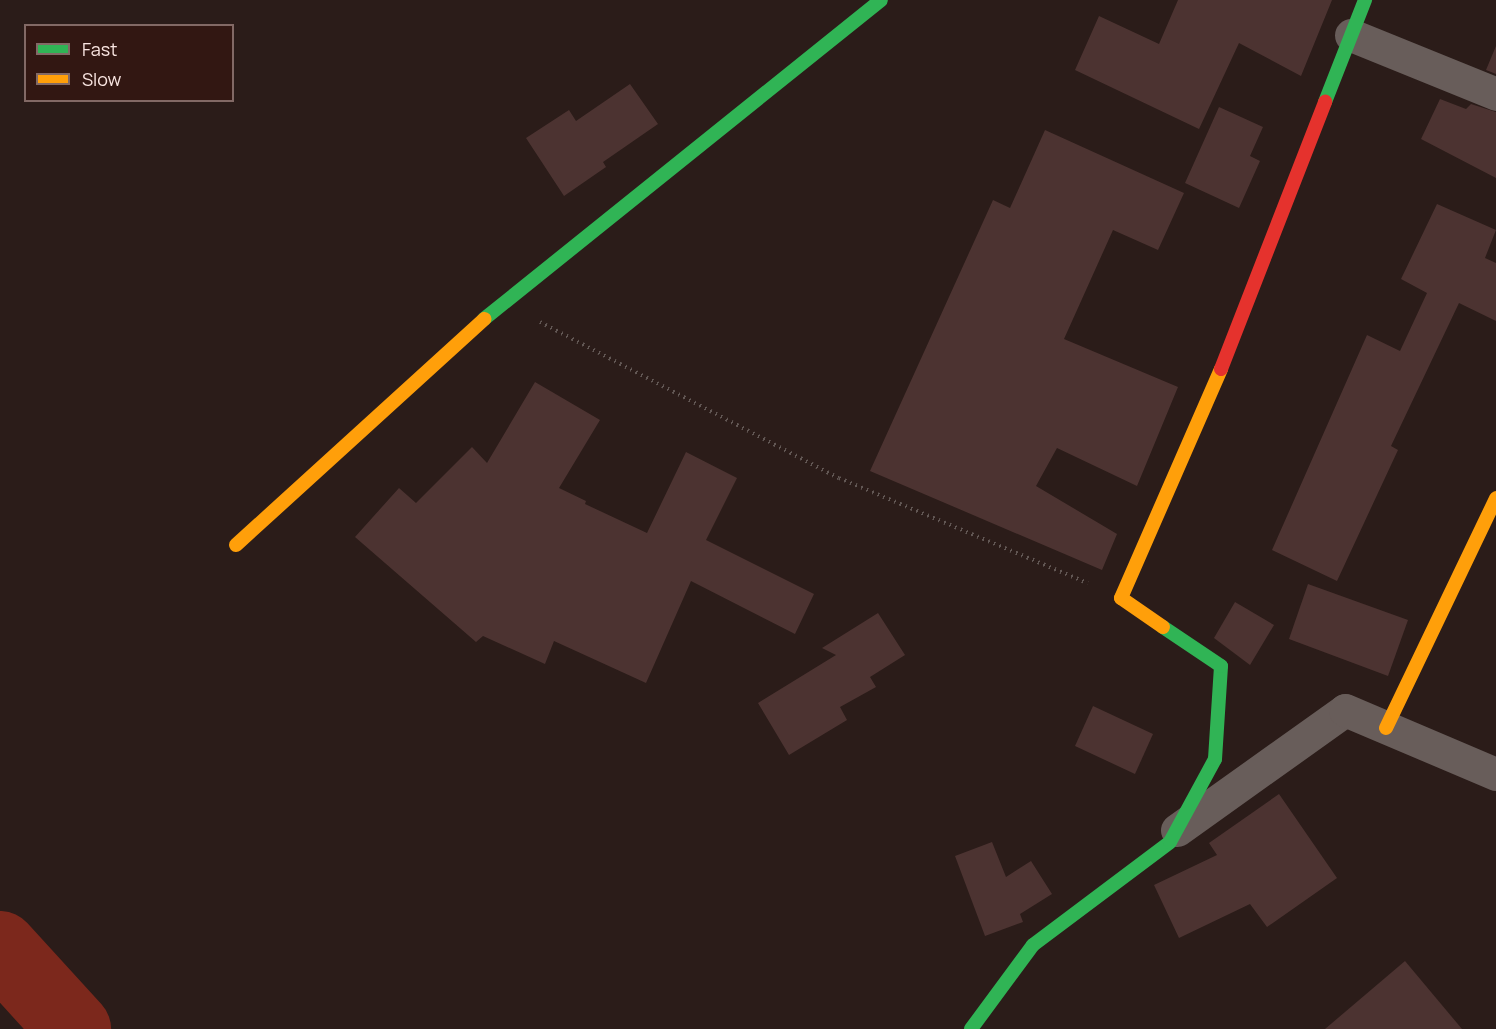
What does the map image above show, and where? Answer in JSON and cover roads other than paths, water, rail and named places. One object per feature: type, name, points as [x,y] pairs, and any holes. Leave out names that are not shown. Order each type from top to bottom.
[{"type":"street","points":[[236,545],[502,302],[881,0]]},
{"type":"street","points":[[971,1029],[1033,945],[1170,842],[1215,759],[1221,666],[1121,598],[1194,438],[1365,0]]},
{"type":"street","points":[[1351,35],[1496,94]]},
{"type":"street","points":[[1386,728],[1496,498]]},
{"type":"street","points":[[1177,830],[1345,710],[1496,774]]},
{"type":"waterway","points":[[0,948],[74,1029]]}]
